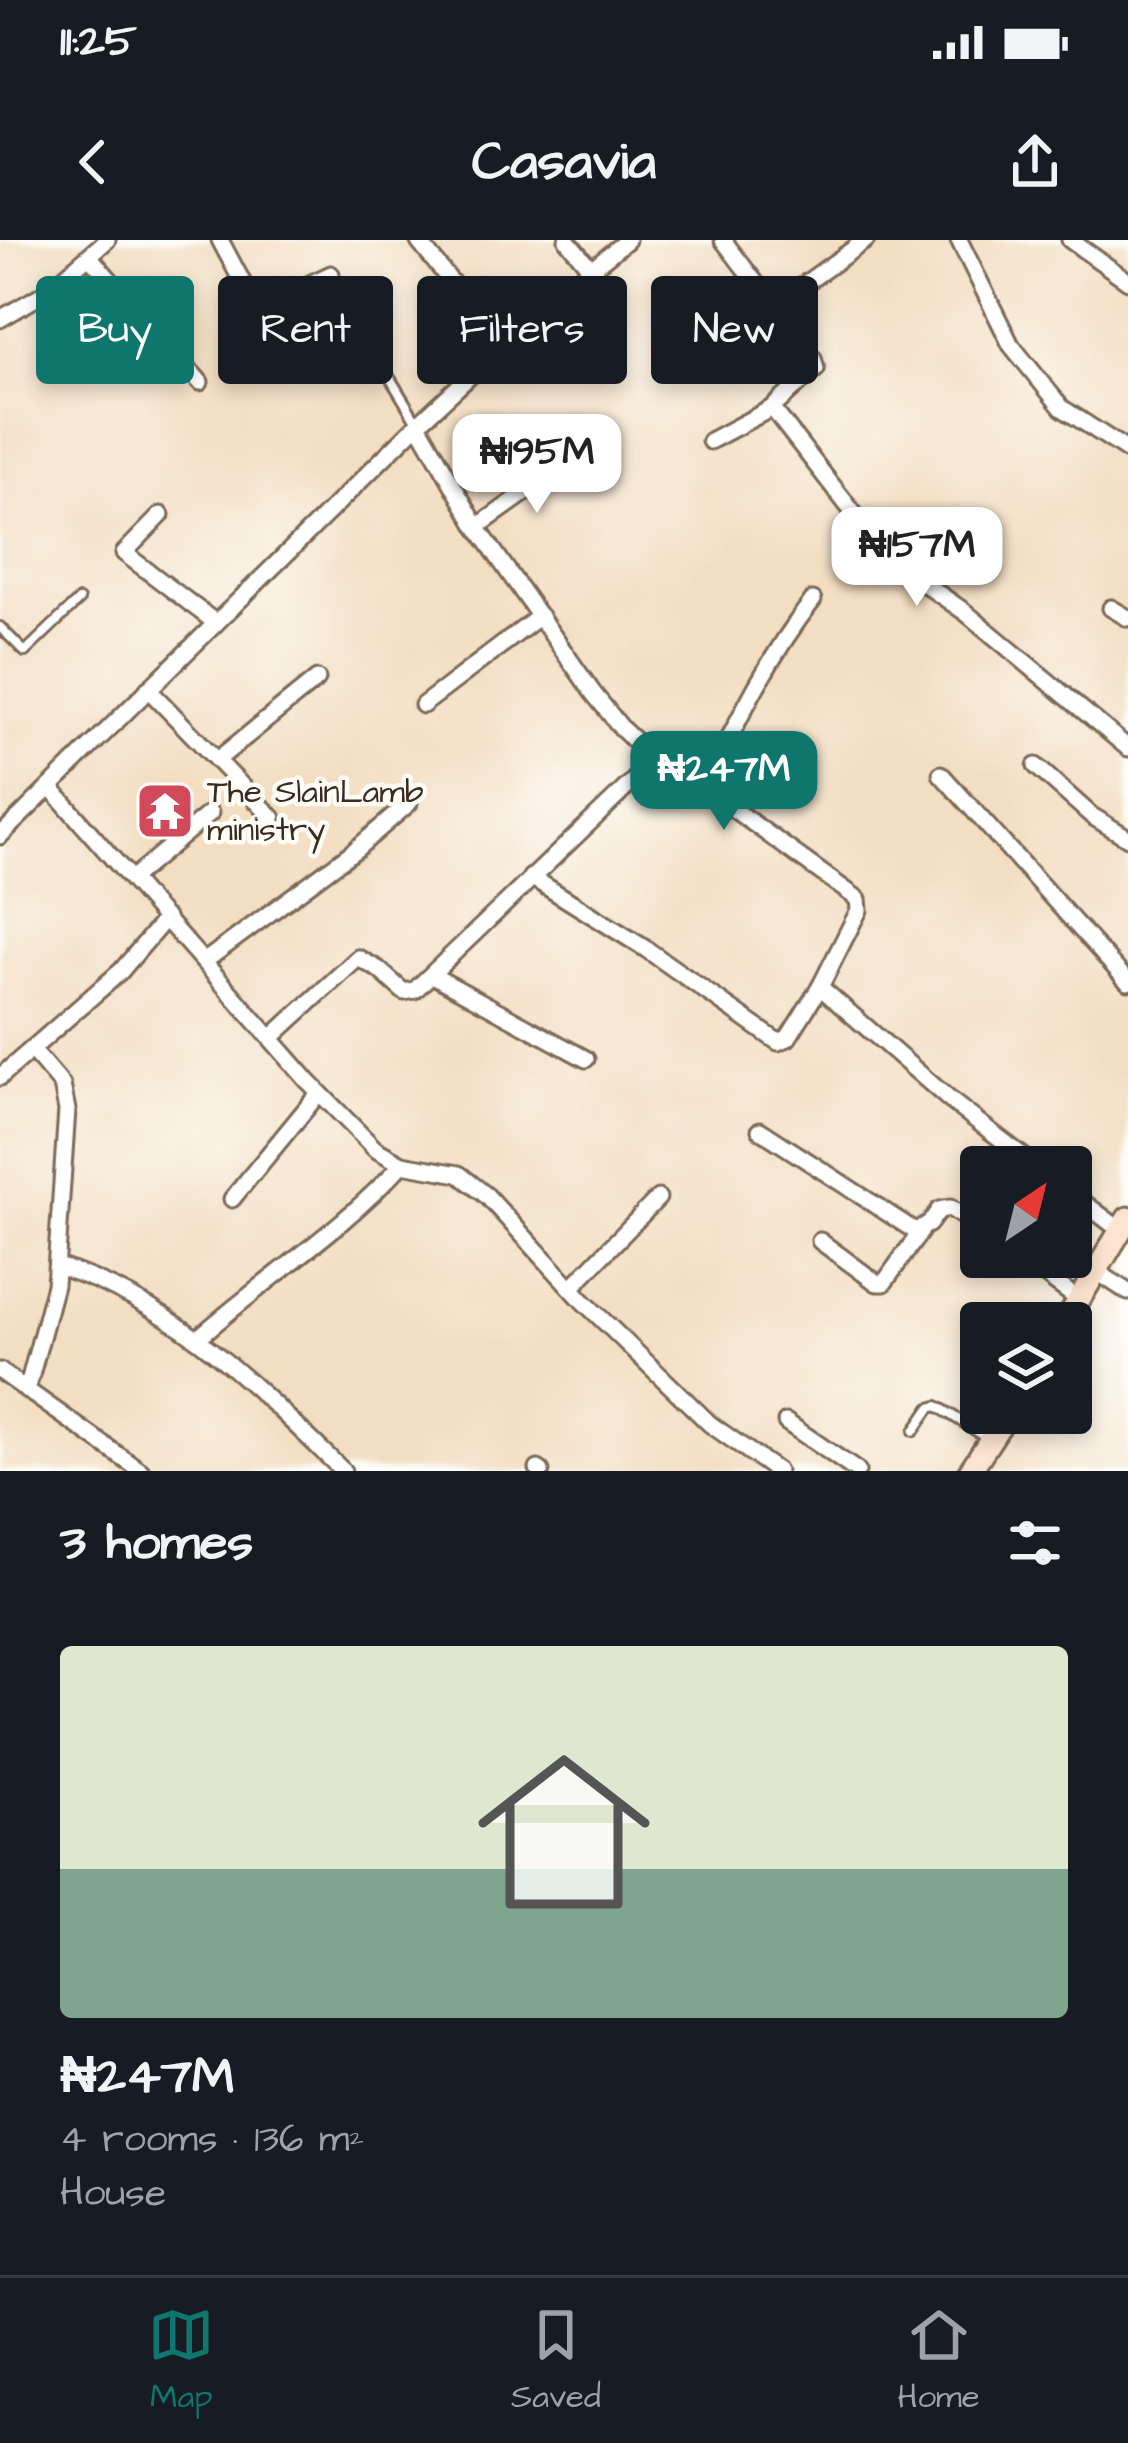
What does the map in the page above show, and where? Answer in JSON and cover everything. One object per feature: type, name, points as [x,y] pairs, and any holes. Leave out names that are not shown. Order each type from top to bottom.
[{"type":"street","points":[[0,319],[48,291],[107,240]]},
{"type":"street","points":[[220,240],[255,306],[331,274]]},
{"type":"street","points":[[568,240],[591,269]]},
{"type":"street","points":[[583,276],[627,240]]},
{"type":"street","points":[[723,240],[751,276]]},
{"type":"street","points":[[816,276],[866,240]]},
{"type":"street","points":[[959,240],[1011,345],[1062,408],[1128,451]]},
{"type":"street","points":[[1070,240],[1128,281]]},
{"type":"street","points":[[419,242],[446,276]]},
{"type":"street","points":[[89,256],[200,382]]},
{"type":"street","points":[[0,836],[461,384]]},
{"type":"street","points":[[710,441],[772,408],[799,384]]},
{"type":"street","points":[[772,408],[890,560],[965,612],[1128,748]]},
{"type":"street","points":[[418,424],[477,527],[592,693],[655,760],[704,788],[858,899],[859,910],[820,987],[788,1038],[778,1042],[618,931],[531,878]]},
{"type":"street","points":[[477,527],[567,463]]},
{"type":"street","points":[[161,515],[124,553],[216,623]]},
{"type":"street","points":[[704,788],[753,688],[813,600]]},
{"type":"street","points":[[1111,608],[1128,618]]},
{"type":"street","points":[[423,705],[540,616]]},
{"type":"street","points":[[217,760],[317,679]]},
{"type":"street","points":[[148,689],[273,818]]},
{"type":"street","points":[[272,1037],[358,958],[404,992],[415,991],[655,760]]},
{"type":"street","points":[[1036,766],[1092,816],[1128,838]]},
{"type":"street","points":[[941,774],[1128,982]]},
{"type":"street","points":[[50,787],[319,1093],[375,1149],[402,1164],[459,1174],[488,1196],[571,1288],[710,1424],[777,1471]]},
{"type":"street","points":[[205,961],[355,850],[409,803]]},
{"type":"street","points":[[131,879],[210,813]]},
{"type":"street","points":[[0,1077],[121,970],[166,918]]},
{"type":"street","points":[[432,975],[586,1059]]},
{"type":"street","points":[[820,987],[1010,1146]]},
{"type":"street","points":[[27,1390],[44,1338],[57,1266],[67,1109],[62,1085],[32,1050]]},
{"type":"street","points":[[232,1199],[319,1093]]},
{"type":"street","points":[[760,1130],[921,1231]]},
{"type":"street","points":[[197,1340],[242,1299],[341,1224],[402,1164]]},
{"type":"street","points":[[571,1288],[658,1198]]},
{"type":"street","points":[[1049,1278],[1079,1300],[1124,1224],[1092,1205]]},
{"type":"street","points":[[820,1241],[877,1283],[884,1283],[939,1210],[950,1208],[960,1215]]},
{"type":"street","points":[[57,1266],[106,1281],[165,1315],[344,1471]]},
{"type":"street","points":[[1096,1271],[1128,1292]]},
{"type":"street","points":[[0,1372],[141,1471]]},
{"type":"street","points":[[786,1422],[857,1471]]},
{"type":"street","points":[[971,1470],[994,1434]]},
{"type":"lane","points":[[393,383],[418,424]]},
{"type":"lane","points":[[0,627],[25,652],[79,600]]},
{"type":"lane","points":[[914,1431],[930,1408],[937,1406],[990,1440]]},
{"type":"place","name":"The SlainLamb ministry","points":[[165,811]]}]
